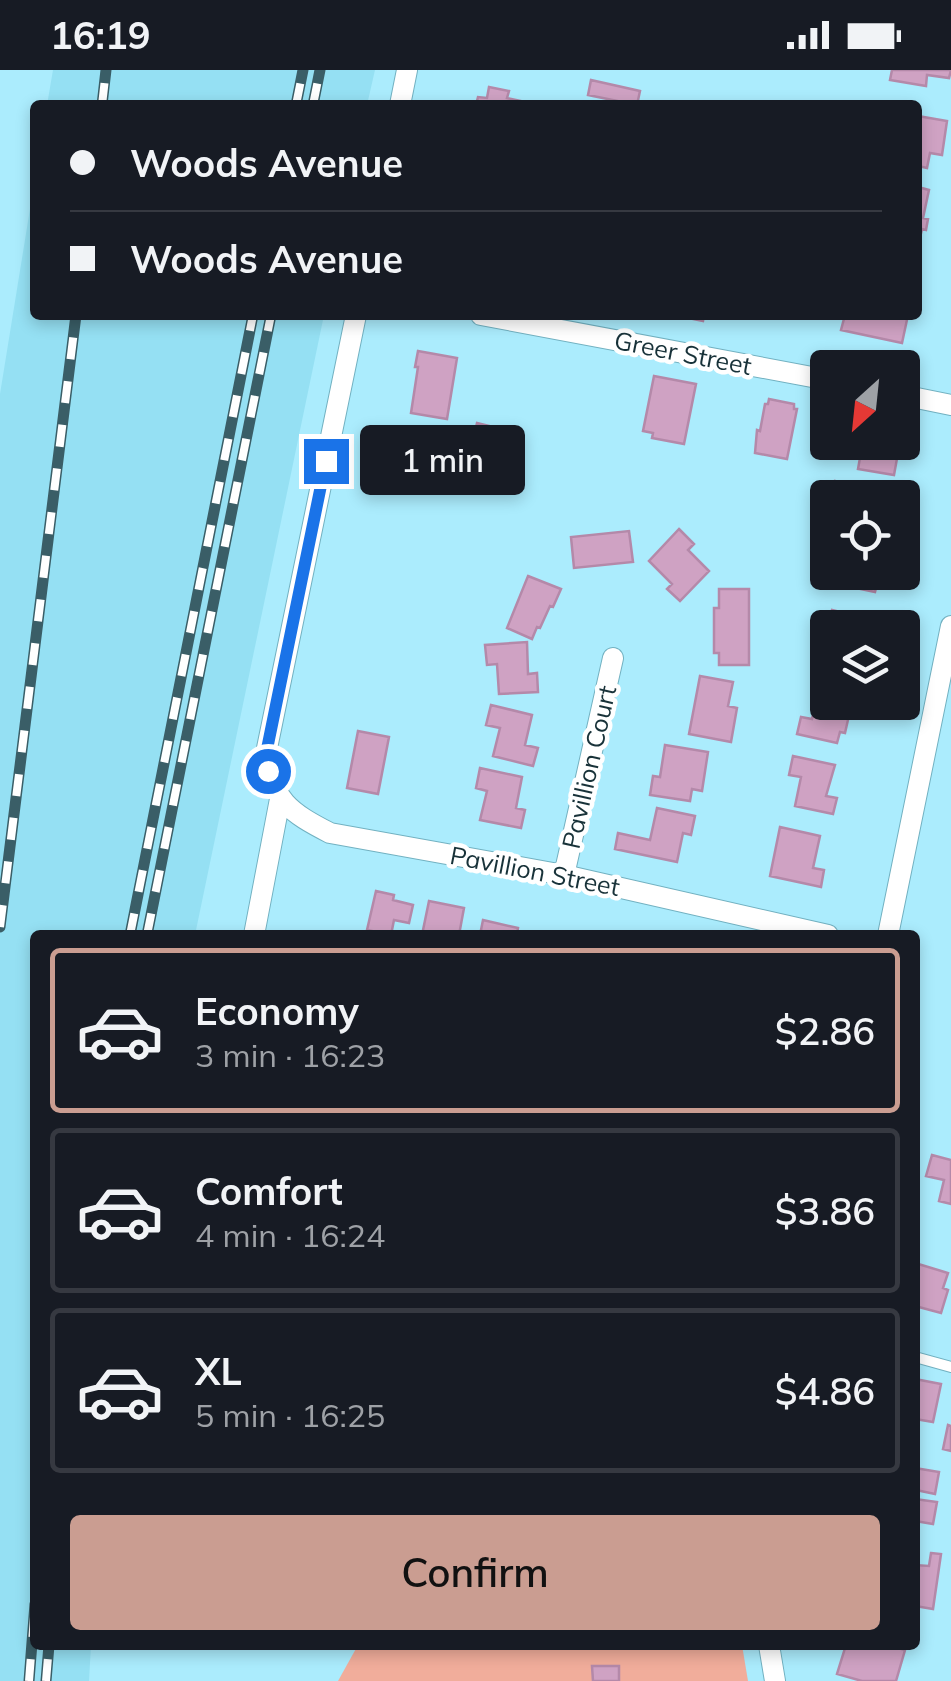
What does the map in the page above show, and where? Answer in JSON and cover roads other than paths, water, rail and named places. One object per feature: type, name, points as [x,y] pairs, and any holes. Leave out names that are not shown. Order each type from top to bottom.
[{"type":"street","points":[[401,100],[407,70]]},
{"type":"street","points":[[255,930],[280,799],[268,771],[266,754],[355,320]]},
{"type":"street","name":"Greer Street","points":[[507,320],[810,377]]},
{"type":"street","points":[[920,399],[951,405]]},
{"type":"street","points":[[889,930],[951,626]]},
{"type":"street","name":"Pavillion Court","points":[[564,875],[613,658]]},
{"type":"street","name":"Pavillion Street","points":[[280,799],[306,821],[330,833],[564,875],[806,930]]},
{"type":"street","points":[[770,1650],[775,1681]]},
{"type":"lane","points":[[920,1358],[951,1367]]},
{"type":"railway","points":[[103,100],[106,70]]},
{"type":"railway","points":[[297,100],[303,70]]},
{"type":"railway","points":[[314,100],[320,70]]},
{"type":"railway","points":[[0,927],[75,320]]},
{"type":"railway","points":[[131,930],[252,320]]},
{"type":"railway","points":[[148,930],[270,320]]},
{"type":"railway","points":[[29,1681],[31,1650]]},
{"type":"railway","points":[[46,1681],[49,1650]]}]
